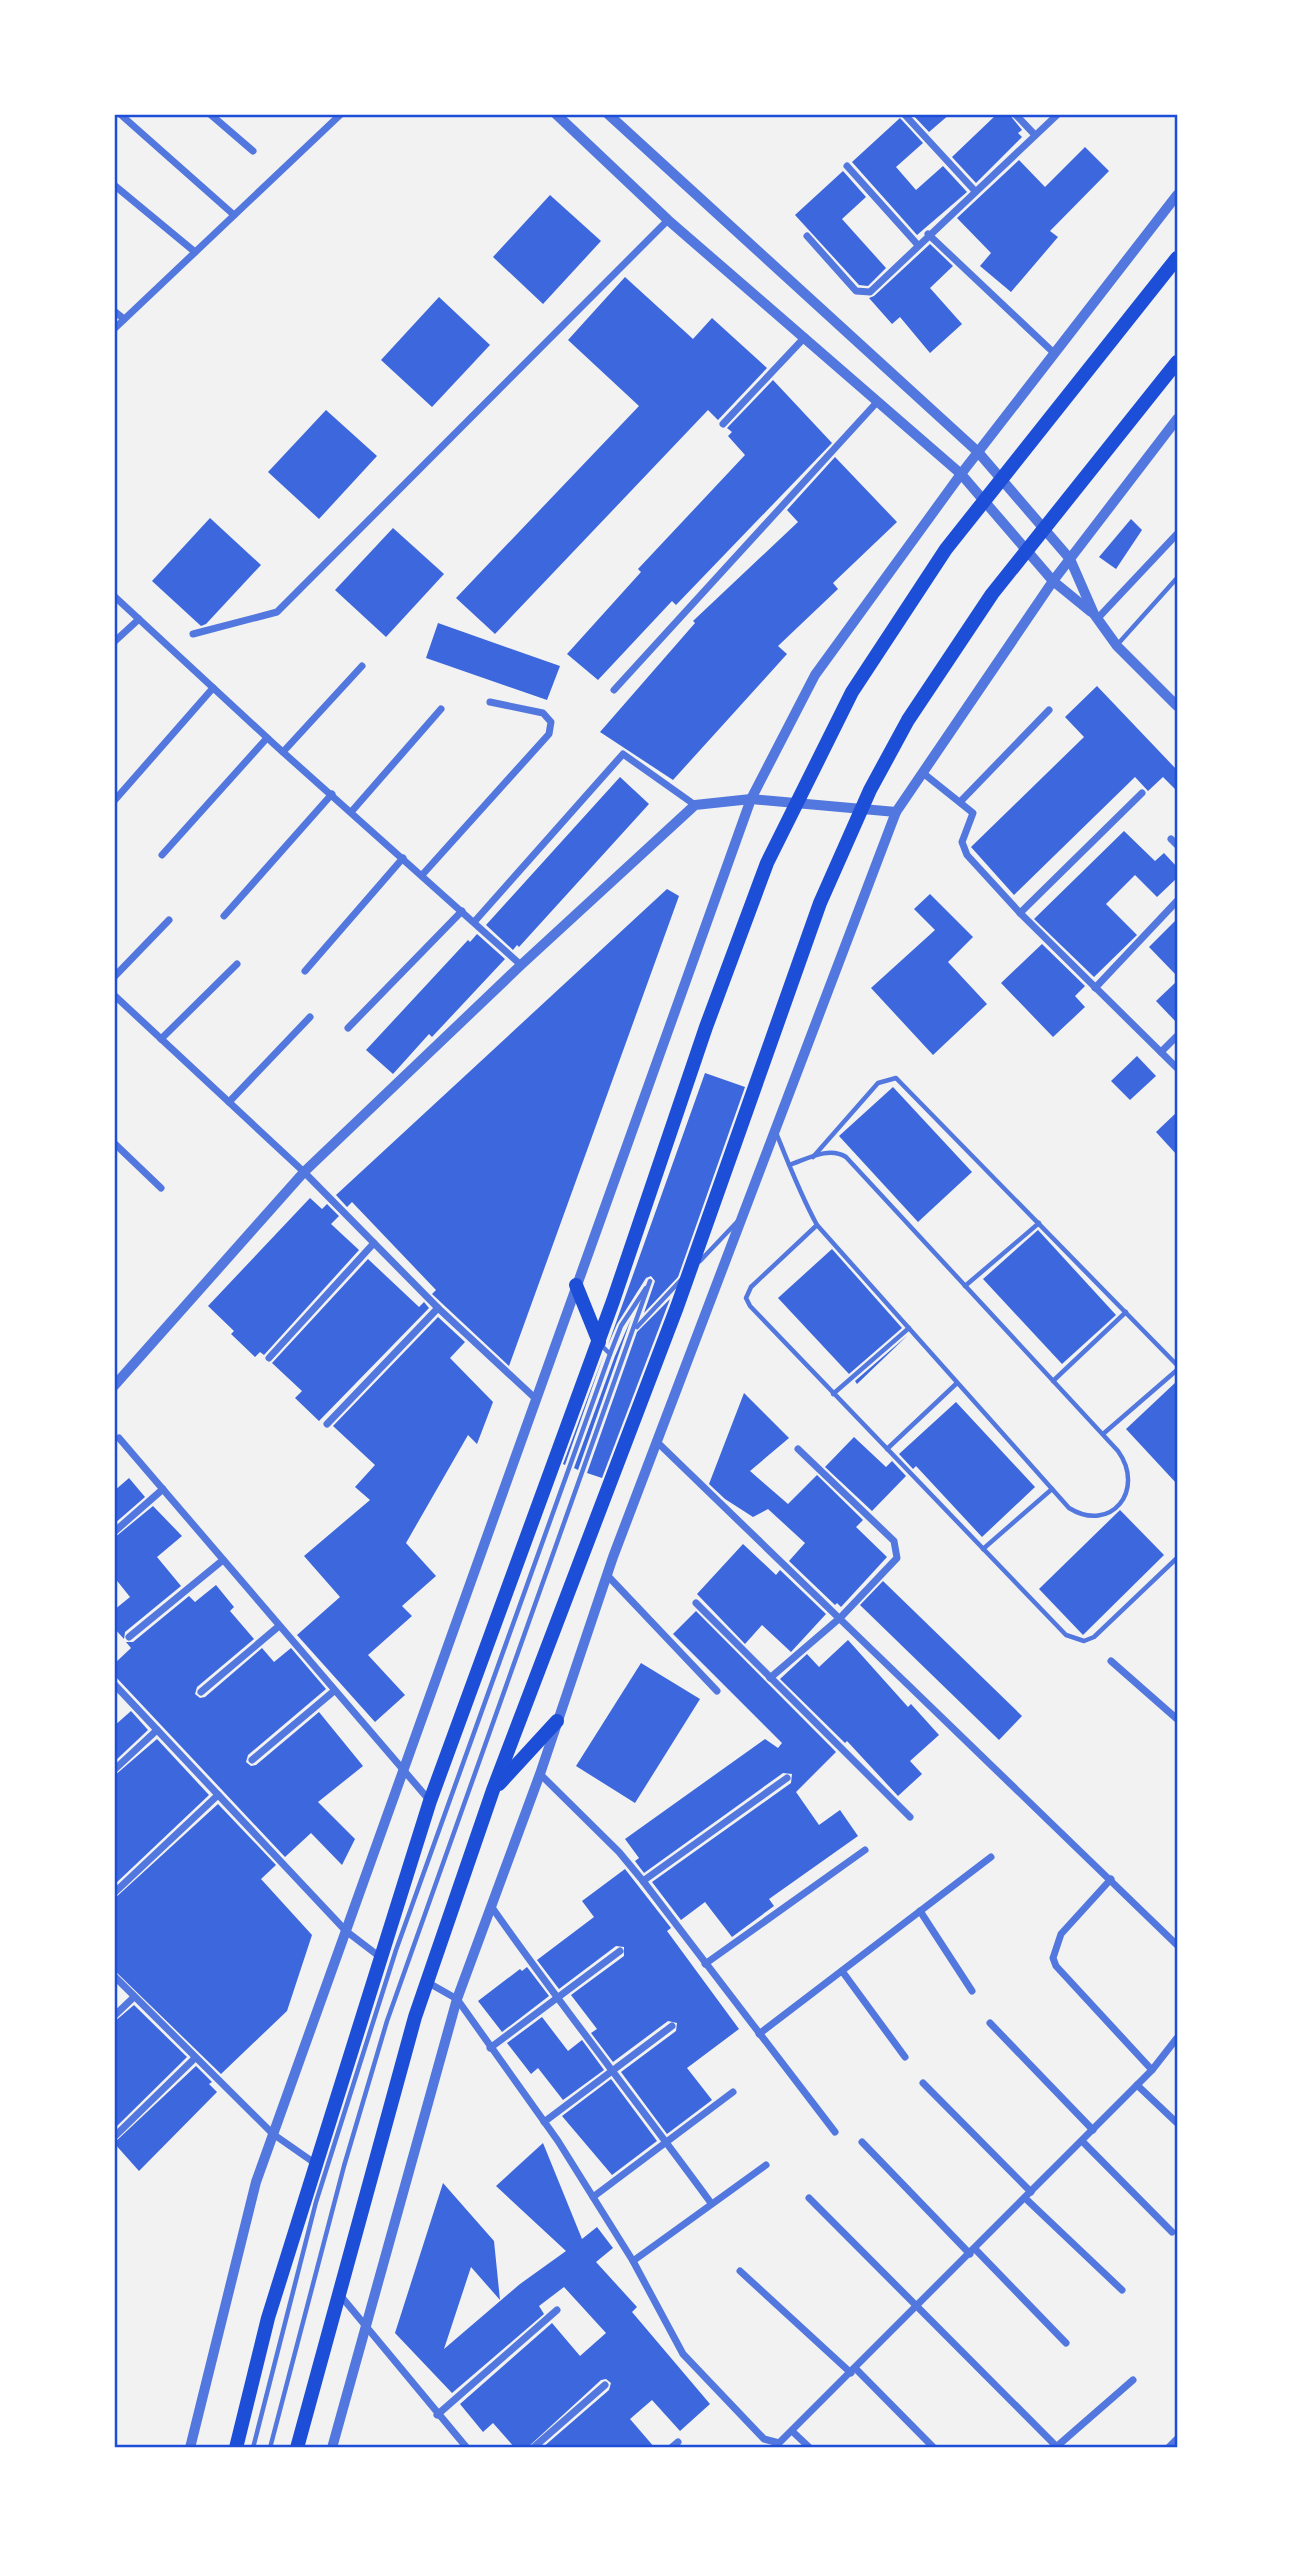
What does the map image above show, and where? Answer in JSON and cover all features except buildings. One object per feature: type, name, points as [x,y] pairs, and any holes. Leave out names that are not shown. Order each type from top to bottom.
[{"type":"main road","points":[[236,2448],[268,2318],[430,1801],[599,1342],[706,1027],[767,863],[852,692],[946,549],[1177,258]]},
{"type":"main road","points":[[297,2448],[427,1982],[493,1790],[677,1307],[820,902],[870,790],[908,720],[992,594],[1177,362]]},
{"type":"main road","points":[[576,1285],[599,1342]]},
{"type":"main road","points":[[493,1790],[557,1721]]},
{"type":"street","points":[[120,114],[234,215]]},
{"type":"street","points":[[210,114],[253,151]]},
{"type":"street","points":[[114,329],[341,114]]},
{"type":"street","points":[[556,114],[668,220],[961,474],[1053,581],[1095,617],[1117,646],[1177,706]]},
{"type":"street","points":[[608,114],[978,452],[1070,559],[1095,617]]},
{"type":"street","points":[[1015,114],[1035,135]]},
{"type":"street","points":[[807,236],[856,291],[864,293],[1058,114]]},
{"type":"street","points":[[905,115],[975,191]]},
{"type":"street","points":[[847,166],[918,244]]},
{"type":"street","points":[[114,185],[195,252]]},
{"type":"street","points":[[190,2448],[256,2182],[751,799],[815,676],[961,474],[1177,195]]},
{"type":"street","points":[[193,634],[277,612],[668,220]]},
{"type":"street","points":[[928,234],[1055,354]]},
{"type":"street","points":[[114,311],[124,319]]},
{"type":"street","points":[[723,425],[805,336]]},
{"type":"street","points":[[614,690],[878,401]]},
{"type":"street","points":[[332,2448],[457,1999],[540,1774],[607,1575],[656,1441],[897,812],[1053,581],[1177,419]]},
{"type":"street","points":[[1095,617],[1177,534]]},
{"type":"street","points":[[114,596],[267,738],[352,811],[521,965]]},
{"type":"street","points":[[114,642],[139,619]]},
{"type":"street","points":[[283,752],[362,666]]},
{"type":"street","points":[[114,801],[213,688]]},
{"type":"street","points":[[422,874],[549,734],[551,722],[544,713],[490,702]]},
{"type":"street","points":[[352,811],[441,709]]},
{"type":"street","points":[[960,802],[1049,710]]},
{"type":"street","points":[[162,855],[267,738]]},
{"type":"street","points":[[475,921],[623,754],[695,805]]},
{"type":"street","points":[[923,773],[960,802],[973,817],[962,849],[1020,914],[1177,1068]]},
{"type":"street","points":[[1020,914],[1142,793]]},
{"type":"street","points":[[224,916],[332,794]]},
{"type":"street","points":[[114,1386],[304,1172],[521,965],[695,805],[751,799],[897,812]]},
{"type":"street","points":[[305,971],[403,858]]},
{"type":"street","points":[[1095,989],[1177,901]]},
{"type":"street","points":[[348,1028],[461,911]]},
{"type":"street","points":[[114,977],[169,920]]},
{"type":"street","points":[[161,1039],[237,964]]},
{"type":"street","points":[[114,995],[304,1172],[439,1308],[536,1399]]},
{"type":"street","points":[[229,1102],[310,1017]]},
{"type":"street","points":[[1161,1052],[1177,1036]]},
{"type":"street","points":[[114,1143],[161,1188]]},
{"type":"street","points":[[269,1358],[374,1243]]},
{"type":"street","points":[[327,1424],[439,1308]]},
{"type":"street","points":[[119,1438],[402,1772],[430,1801]]},
{"type":"street","points":[[656,1441],[841,1617],[1177,1945]]},
{"type":"street","points":[[771,1678],[841,1617],[897,1558],[898,1548],[798,1449]]},
{"type":"street","points":[[114,1532],[163,1489]]},
{"type":"street","points":[[129,1637],[222,1560]]},
{"type":"street","points":[[607,1575],[717,1691]]},
{"type":"street","points":[[696,1603],[910,1817]]},
{"type":"street","points":[[201,1692],[279,1626]]},
{"type":"street","points":[[1111,1661],[1177,1719]]},
{"type":"street","points":[[114,1684],[346,1931],[381,1958]]},
{"type":"street","points":[[252,1760],[334,1691]]},
{"type":"street","points":[[114,1770],[157,1730]]},
{"type":"street","points":[[540,1774],[602,1835],[643,1881],[835,2132]]},
{"type":"street","points":[[643,1881],[787,1778]]},
{"type":"street","points":[[114,1893],[218,1795]]},
{"type":"street","points":[[705,1964],[865,1850]]},
{"type":"street","points":[[759,2034],[991,1857]]},
{"type":"street","points":[[1111,1879],[1061,1934],[1054,1946],[1053,1958],[1056,1966],[1152,2070]]},
{"type":"street","points":[[491,1906],[556,1999],[613,2069],[710,2203]]},
{"type":"street","points":[[920,1912],[972,1991]]},
{"type":"street","points":[[490,2048],[620,1951]]},
{"type":"street","points":[[842,1970],[905,2057]]},
{"type":"street","points":[[114,1976],[273,2134],[316,2164]]},
{"type":"street","points":[[427,1982],[457,1999],[544,2122],[633,2261],[683,2354],[764,2439],[779,2443],[793,2432],[1152,2070],[1177,2038]]},
{"type":"street","points":[[114,2016],[134,1997]]},
{"type":"street","points":[[990,2023],[1093,2130]]},
{"type":"street","points":[[544,2122],[671,2025]]},
{"type":"street","points":[[114,2137],[195,2058]]},
{"type":"street","points":[[923,2083],[1122,2290]]},
{"type":"street","points":[[1137,2085],[1177,2123]]},
{"type":"street","points":[[593,2197],[733,2092]]},
{"type":"street","points":[[1082,2141],[1172,2232]]},
{"type":"street","points":[[862,2142],[1066,2343]]},
{"type":"street","points":[[633,2261],[766,2165]]},
{"type":"street","points":[[809,2198],[919,2305],[1057,2448],[1133,2380]]},
{"type":"street","points":[[740,2271],[853,2371],[934,2448]]},
{"type":"street","points":[[339,2294],[467,2448]]},
{"type":"street","points":[[437,2415],[557,2310]]},
{"type":"street","points":[[533,2448],[605,2385]]},
{"type":"street","points":[[793,2432],[810,2448]]},
{"type":"street","points":[[1168,2448],[1177,2439]]},
{"type":"street","points":[[671,2448],[678,2442]]},
{"type":"lane","points":[[1117,646],[1177,578]]},
{"type":"lane","points":[[812,1157],[878,1083],[887,1078],[896,1078],[1040,1223],[1177,1367],[1102,1434]]},
{"type":"lane","points":[[775,1131],[789,1165],[817,1225],[1069,1508],[1084,1517],[1101,1516],[1117,1506],[1127,1491],[1130,1478],[1125,1461],[846,1157],[837,1151],[789,1165]]},
{"type":"lane","points":[[634,1329],[743,1216]]},
{"type":"lane","points":[[965,1286],[1040,1223]]},
{"type":"lane","points":[[817,1225],[751,1287],[747,1298],[750,1306],[1066,1635],[1084,1641],[1094,1637],[1177,1558]]},
{"type":"lane","points":[[253,2448],[316,2202],[396,1950],[610,1354],[621,1326],[650,1281],[387,2021],[337,2192],[270,2448]]},
{"type":"lane","points":[[1053,1381],[1126,1312]]},
{"type":"lane","points":[[833,1394],[909,1328]]},
{"type":"lane","points":[[599,1342],[610,1354]]},
{"type":"lane","points":[[887,1449],[957,1383]]},
{"type":"lane","points":[[983,1549],[1052,1489]]}]
